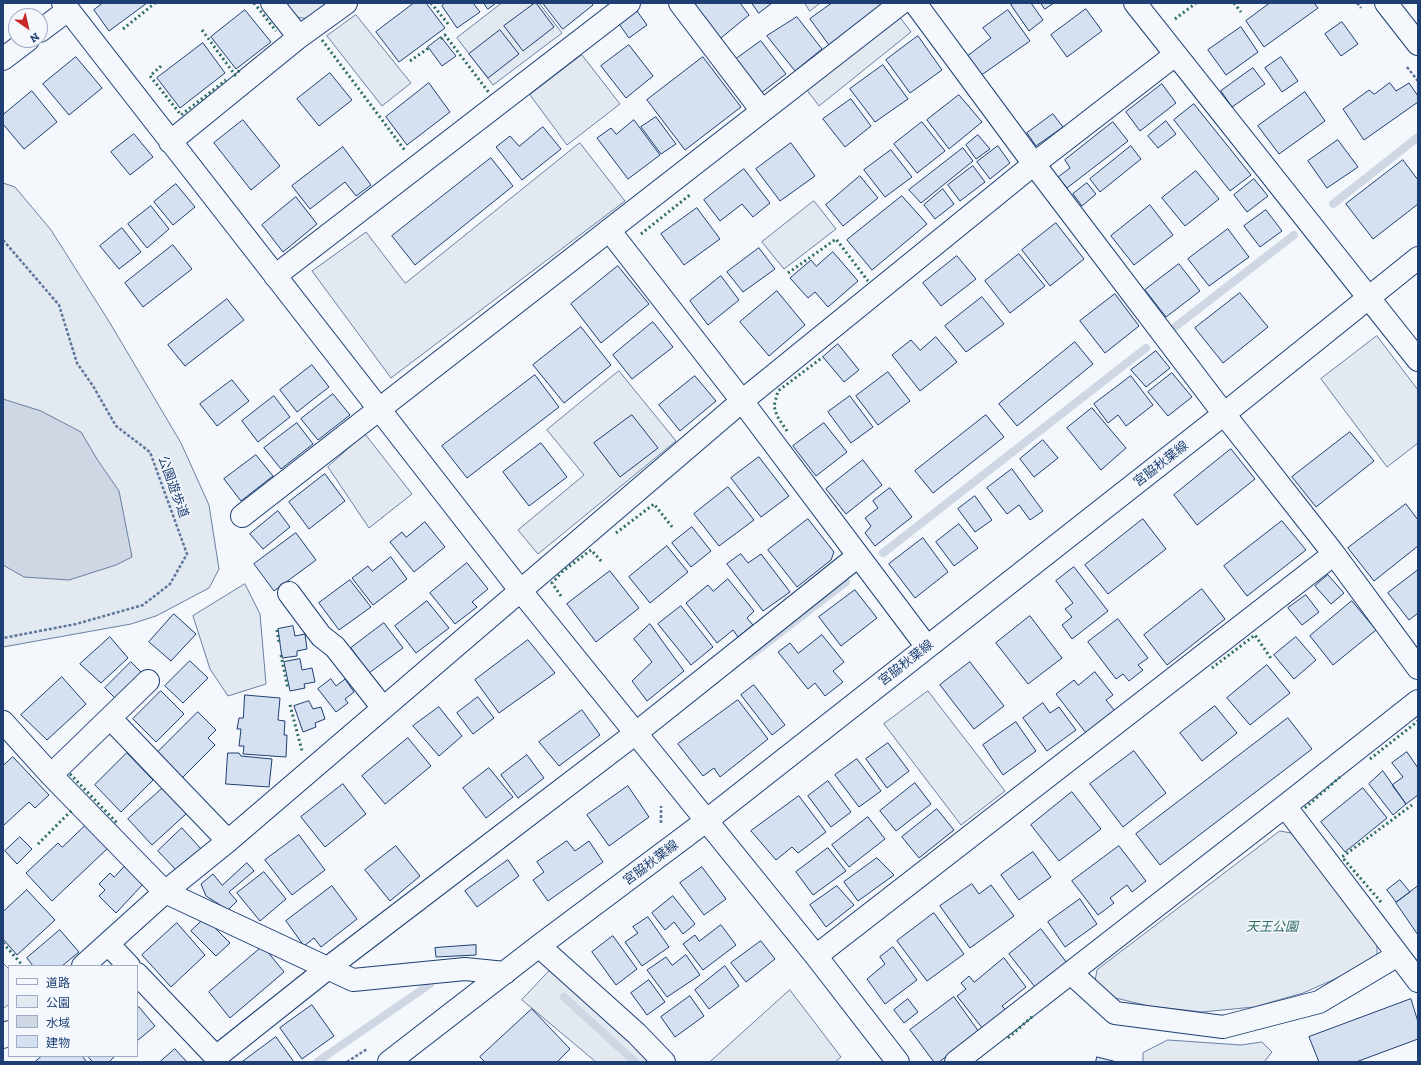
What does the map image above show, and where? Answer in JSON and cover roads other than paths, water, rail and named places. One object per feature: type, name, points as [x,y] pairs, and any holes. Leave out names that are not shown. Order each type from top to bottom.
[{"type":"street","points":[[272,3],[299,37]]},
{"type":"street","points":[[170,142],[299,37],[346,3]]},
{"type":"street","points":[[275,276],[629,3]]},
{"type":"street","points":[[680,3],[762,111]]},
{"type":"street","points":[[242,516],[901,3]]},
{"type":"street","points":[[915,3],[1034,164],[1224,414],[1334,554],[1418,668]]},
{"type":"street","points":[[1135,3],[1418,360]]},
{"type":"street","points":[[1386,3],[1418,44]]},
{"type":"street","points":[[48,23],[65,6],[520,590],[816,956],[898,1062]]},
{"type":"street","points":[[3,59],[17,48]]},
{"type":"street","points":[[84,965],[165,892],[228,841],[742,401],[1034,164],[1175,55]]},
{"type":"street","points":[[609,230],[742,401],[927,647]]},
{"type":"street","name":"宮脇秋葉線","points":[[389,1062],[539,946],[706,821],[1224,414],[1418,258]]},
{"type":"street","points":[[816,956],[1334,554]]},
{"type":"street","points":[[138,975],[216,1057],[328,968],[636,733],[858,556]]},
{"type":"street","points":[[289,594],[317,631],[335,647],[383,708]]},
{"type":"street","points":[[51,775],[148,681]]},
{"type":"street","points":[[956,1062],[1418,701]]},
{"type":"street","points":[[110,718],[228,841]]},
{"type":"street","points":[[3,722],[51,775],[165,892],[353,980],[464,969],[505,973]]},
{"type":"street","points":[[1285,806],[1418,981]]},
{"type":"street","points":[[108,944],[129,965]]},
{"type":"street","points":[[539,946],[637,1034],[664,1062]]},
{"type":"street","points":[[1071,973],[1115,1013],[1223,1028],[1319,1002],[1398,955]]},
{"type":"water","points":[[3,399],[41,411],[81,432],[119,491],[132,557],[116,565],[69,580],[24,577],[3,565]]},
{"type":"waterway","points":[[1333,204],[1418,137]]},
{"type":"waterway","points":[[1175,327],[1294,235]]},
{"type":"waterway","points":[[883,553],[1146,348]]},
{"type":"waterway","points":[[750,656],[846,582]]},
{"type":"waterway","points":[[317,1062],[430,984]]},
{"type":"waterway","points":[[564,997],[635,1062]]},
{"type":"park label","name":"天王公園","points":[[1272,927]]}]
